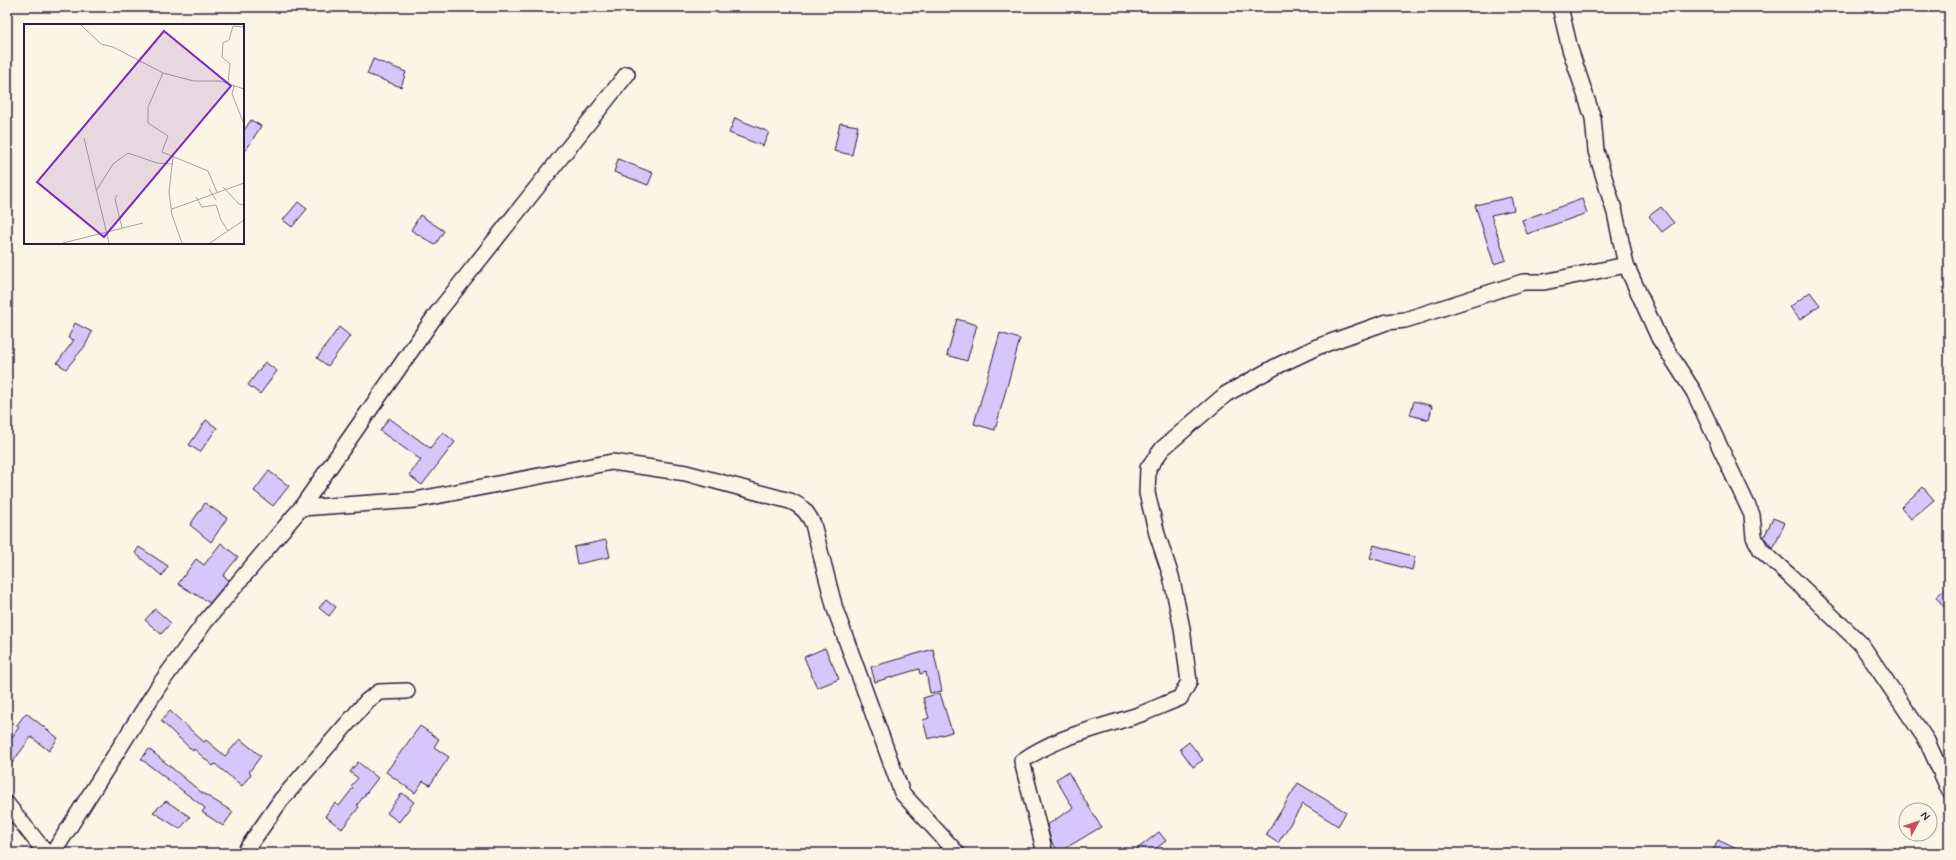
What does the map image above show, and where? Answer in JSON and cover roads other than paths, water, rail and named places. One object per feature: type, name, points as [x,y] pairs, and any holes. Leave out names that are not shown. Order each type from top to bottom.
[{"type":"street","points":[[1560,7],[1570,49],[1593,118],[1596,151],[1615,213],[1626,265],[1659,338],[1694,392],[1752,515],[1754,537],[1760,550],[1790,576],[1861,644],[1927,741],[1949,790]]},
{"type":"street","points":[[53,853],[158,687],[205,622],[301,508],[438,312],[627,74]]},
{"type":"street","points":[[1046,853],[1022,761],[1038,749],[1091,729],[1141,714],[1180,698],[1189,682],[1182,628],[1171,576],[1157,534],[1147,493],[1148,468],[1163,448],[1226,394],[1277,366],[1317,347],[1387,322],[1405,320],[1523,282],[1544,282],[1626,265]]},
{"type":"street","points":[[301,508],[416,500],[612,462],[686,473],[790,501],[801,506],[808,512],[813,524],[835,609],[902,793],[957,853]]},
{"type":"street","points":[[244,853],[282,800],[367,701],[379,692],[407,691]]},
{"type":"street","points":[[7,804],[46,853]]}]
